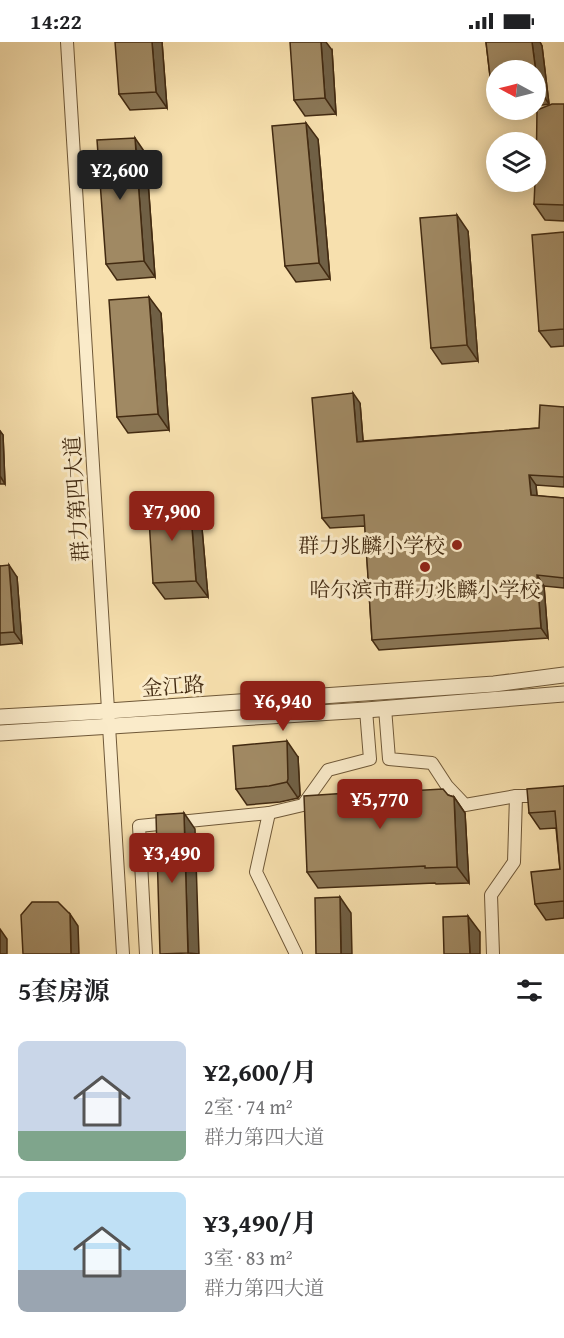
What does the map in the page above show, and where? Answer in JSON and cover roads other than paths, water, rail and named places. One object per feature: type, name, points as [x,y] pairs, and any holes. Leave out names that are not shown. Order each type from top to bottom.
[{"type":"street","name":"群力第四大道","points":[[67,42],[123,954]]},
{"type":"street","name":"金江路","points":[[0,717],[494,684],[564,675]]},
{"type":"street","name":"金江路","points":[[0,733],[366,710],[564,694]]},
{"type":"street","points":[[386,708],[389,759],[432,763],[447,786],[465,805],[516,796],[564,796]]},
{"type":"street","points":[[146,954],[139,826],[269,813],[303,805],[328,770],[370,759],[366,710]]},
{"type":"street","points":[[493,954],[491,895],[514,862],[516,796]]},
{"type":"street","points":[[269,813],[256,872],[296,954]]},
{"type":"place","name":"群力兆麟小学校","points":[[457,545]]},
{"type":"place","name":"哈尔滨市群力兆麟小学校","points":[[425,567]]}]
